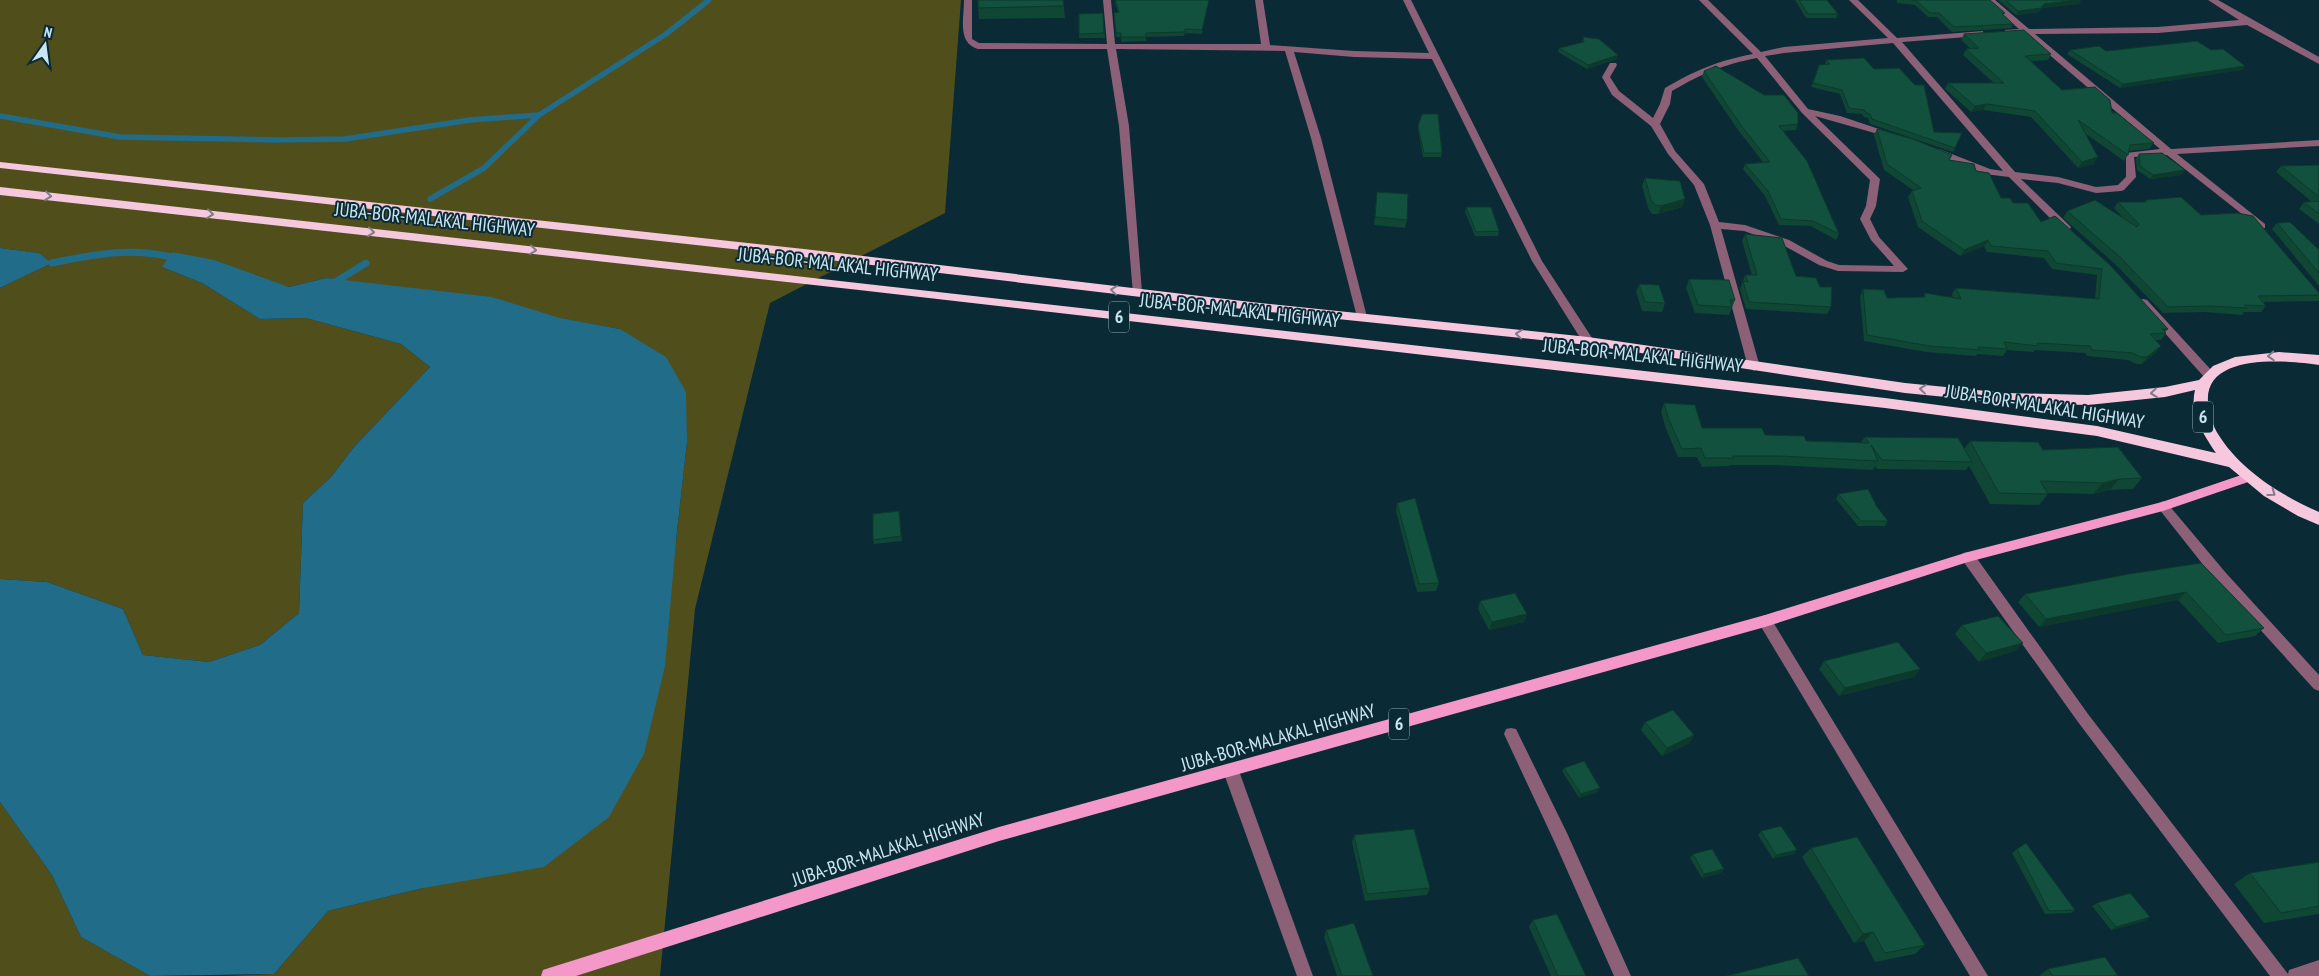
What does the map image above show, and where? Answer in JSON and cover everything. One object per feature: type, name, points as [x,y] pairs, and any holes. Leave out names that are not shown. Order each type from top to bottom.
[{"type":"highway","name":"JUBA-BOR-MALAKAL HIGHWAY","points":[[0,166],[1588,341],[1905,388],[2007,398],[2088,400],[2164,392],[2206,380],[2224,365],[2269,355],[2319,360]]},
{"type":"highway","name":"JUBA-BOR-MALAKAL HIGHWAY","points":[[0,191],[849,285],[1875,402],[2097,431],[2194,452],[2234,463]]},
{"type":"highway","name":"JUBA-BOR-MALAKAL HIGHWAY","points":[[2206,380],[2200,405],[2205,423],[2216,442],[2234,463],[2250,477],[2280,499],[2319,519]]},
{"type":"main road","name":"JUBA-BOR-MALAKAL HIGHWAY","points":[[549,976],[999,834],[1765,621],[1968,557],[2163,506],[2250,477]]},
{"type":"street","points":[[968,0],[967,33],[972,44],[987,46],[1266,47],[1354,54],[1434,56]]},
{"type":"street","points":[[1107,0],[1110,46],[1124,126],[1136,292]]},
{"type":"street","points":[[1259,0],[1266,47]]},
{"type":"street","points":[[1407,0],[1537,261],[1588,341]]},
{"type":"street","points":[[1703,0],[1760,56],[1805,111],[1875,179],[1871,206],[1865,219],[1875,238],[1903,269],[1872,267],[1838,268],[1823,263],[1786,242],[1746,228],[1715,225]]},
{"type":"street","points":[[1853,0],[1895,40],[2014,176],[2076,237]]},
{"type":"street","points":[[1990,0],[2167,151],[2258,222],[2267,233]]},
{"type":"street","points":[[2212,0],[2319,61]]},
{"type":"street","points":[[1655,124],[1665,104],[1668,90],[1699,72],[1724,62],[1784,50],[1821,45],[1995,32],[2158,30],[2248,22]]},
{"type":"street","points":[[1289,50],[1316,138],[1362,317]]},
{"type":"street","points":[[1613,65],[1606,78],[1615,93],[1655,124],[1671,152],[1699,184],[1715,225],[1754,366]]},
{"type":"street","points":[[1805,111],[1837,118],[1903,138]]},
{"type":"street","points":[[1929,148],[1988,172],[2058,180],[2096,190],[2121,188],[2131,177],[2129,155],[2167,151],[2319,143]]},
{"type":"street","points":[[2137,296],[2179,340],[2206,380]]},
{"type":"street","points":[[2163,506],[2221,577],[2319,685]]},
{"type":"street","points":[[1968,557],[2083,718],[2280,976]]},
{"type":"street","points":[[1765,621],[1980,976]]},
{"type":"street","points":[[1511,734],[1561,838],[1623,976]]},
{"type":"street","points":[[1231,771],[1305,976]]},
{"type":"street","points":[[2295,976],[2319,968]]},
{"type":"shaded area","points":[[0,0],[961,0],[945,213],[770,303],[695,609],[660,976],[224,976],[274,974],[328,911],[423,888],[676,541],[687,442],[620,329],[326,278],[289,287],[252,276],[162,267],[202,283],[260,319],[306,318],[401,344],[430,367],[354,447],[331,477],[303,503],[299,613],[260,645],[209,662],[143,655],[123,609],[47,582],[0,579],[0,288],[52,263],[39,253],[0,248]]},
{"type":"shaded area","points":[[0,802],[52,875],[81,937],[150,976],[0,976]]},
{"type":"water","points":[[0,248],[39,253],[52,263],[0,288]]},
{"type":"water","points":[[172,252],[214,260],[289,287],[326,278],[492,297],[560,318],[620,329],[666,357],[686,392],[687,442],[665,666],[644,754],[609,817],[544,867],[423,888],[328,911],[274,974],[150,976],[81,937],[52,875],[0,802],[0,579],[47,582],[123,609],[143,655],[209,662],[260,645],[299,613],[303,503],[331,477],[354,447],[430,367],[401,344],[306,318],[260,319],[202,283],[162,267]]},
{"type":"building","points":[[978,0],[1063,0],[1064,6],[978,8]]},
{"type":"building","points":[[1115,0],[1209,0],[1202,30],[1185,29],[1185,32],[1146,33],[1146,37],[1121,37],[1121,33],[1116,33],[1114,13],[1119,12]]},
{"type":"building","points":[[1799,0],[1827,0],[1838,14],[1808,14]]},
{"type":"building","points":[[1911,0],[1990,0],[2005,13],[2002,14],[2013,24],[1954,27],[1939,13],[1930,13],[1917,1]]},
{"type":"building","points":[[2005,0],[2078,0],[2044,4],[2041,8],[2018,11]]},
{"type":"building","points":[[1103,13],[1104,33],[1079,34],[1079,14]]},
{"type":"building","points":[[2024,30],[2051,54],[2025,56],[2062,90],[2095,87],[2110,100],[2112,113],[2117,113],[2154,143],[2130,145],[2128,155],[2078,120],[2098,157],[2082,162],[2035,111],[1987,104],[1975,106],[1948,83],[2004,83],[1966,49],[1979,48],[1964,34]]},
{"type":"building","points":[[1583,37],[1599,39],[1618,55],[1588,65],[1559,48],[1584,42]]},
{"type":"building","points":[[2197,41],[2211,50],[2223,49],[2245,66],[2123,84],[2070,50],[2099,46],[2106,51]]},
{"type":"building","points":[[1864,58],[1874,69],[1899,68],[1915,85],[1924,85],[1934,132],[1962,133],[1955,148],[1872,119],[1870,114],[1864,110],[1849,108],[1842,90],[1813,83],[1819,65],[1830,64],[1826,60]]},
{"type":"building","points":[[1716,66],[1764,95],[1784,95],[1798,113],[1798,124],[1779,126],[1807,161],[1839,234],[1813,221],[1781,219],[1768,191],[1745,164],[1770,162],[1740,124],[1704,71]]},
{"type":"building","points":[[1422,114],[1438,114],[1442,153],[1424,153],[1418,126]]},
{"type":"building","points":[[1877,129],[1913,139],[1952,155],[1949,160],[1974,164],[1976,171],[1989,173],[2001,198],[2010,198],[2013,203],[2028,203],[2041,222],[2055,216],[2110,265],[2168,329],[2162,329],[2166,333],[2150,334],[2161,346],[2147,357],[2141,357],[2133,353],[2092,350],[2090,346],[2037,343],[2038,346],[2004,342],[2007,349],[1978,347],[1980,350],[1930,346],[1867,335],[1863,289],[1884,290],[1887,298],[1925,297],[1925,293],[1961,299],[1956,288],[2099,299],[2102,269],[2056,263],[2048,251],[1991,246],[1988,240],[1964,250],[1922,221],[1912,191],[1921,188],[1887,164]]},
{"type":"building","points":[[2162,153],[2185,170],[2153,175],[2140,166],[2139,154]]},
{"type":"building","points":[[2319,165],[2319,197],[2281,166]]},
{"type":"building","points":[[1645,178],[1680,181],[1685,199],[1661,206],[1655,205],[1651,200]]},
{"type":"building","points":[[1377,192],[1408,194],[1407,220],[1375,217]]},
{"type":"building","points":[[2181,197],[2201,215],[2237,213],[2253,216],[2319,295],[2258,296],[2266,306],[2244,305],[2247,308],[2210,306],[2168,307],[2121,258],[2067,211],[2095,200],[2137,227],[2139,224],[2118,202],[2146,202],[2146,200]]},
{"type":"building","points":[[2319,201],[2319,214],[2304,202]]},
{"type":"building","points":[[1466,207],[1491,207],[1499,231],[1476,232]]},
{"type":"building","points":[[2290,222],[2319,250],[2319,273],[2277,223]]},
{"type":"building","points":[[1745,234],[1782,238],[1796,276],[1816,278],[1820,287],[1832,287],[1831,307],[1749,302],[1743,281],[1748,282],[1745,275],[1757,275]]},
{"type":"building","points":[[1689,279],[1729,280],[1735,300],[1730,300],[1732,307],[1698,305]]},
{"type":"building","points":[[1639,284],[1659,285],[1665,303],[1645,302]]},
{"type":"building","points":[[1664,403],[1695,405],[1702,428],[1762,428],[1765,435],[1804,436],[1806,441],[1869,443],[1865,437],[1958,438],[1972,462],[1882,460],[1871,445],[1878,461],[1780,456],[1705,458],[1701,448],[1682,449],[1669,420]]},
{"type":"building","points":[[1970,441],[2038,442],[2043,450],[2118,447],[2142,478],[2119,479],[2103,483],[2040,481],[2048,494],[1999,493]]},
{"type":"building","points":[[1868,489],[1877,507],[1888,521],[1861,521],[1838,494]]},
{"type":"building","points":[[1415,498],[1439,583],[1419,584],[1397,503]]},
{"type":"building","points":[[899,511],[901,536],[873,540],[873,514]]},
{"type":"building","points":[[2201,563],[2264,628],[2226,635],[2186,592],[2046,619],[2025,594],[2129,574]]},
{"type":"building","points":[[1515,593],[1527,614],[1492,622],[1480,601]]},
{"type":"building","points":[[1998,616],[2023,643],[1986,653],[1962,625]]},
{"type":"building","points":[[1898,642],[1920,669],[1845,688],[1824,661]]},
{"type":"building","points":[[1673,710],[1694,735],[1667,748],[1645,722]]},
{"type":"building","points":[[1584,761],[1600,788],[1581,794],[1564,768]]},
{"type":"building","points":[[1781,826],[1797,850],[1776,855],[1761,831]]},
{"type":"building","points":[[1414,829],[1430,888],[1367,894],[1354,835]]},
{"type":"building","points":[[1857,837],[1925,945],[1885,953],[1873,932],[1863,934],[1811,848]]},
{"type":"building","points":[[2026,843],[2075,910],[2049,911],[2017,849]]},
{"type":"building","points":[[1712,849],[1724,869],[1704,874],[1693,854]]},
{"type":"building","points":[[2319,862],[2319,906],[2281,913],[2250,873]]},
{"type":"building","points":[[2130,893],[2150,917],[2116,927],[2097,903]]},
{"type":"building","points":[[1557,914],[1586,976],[1558,976],[1533,920]]},
{"type":"building","points":[[1354,923],[1373,976],[1342,976],[1326,930]]},
{"type":"building","points":[[2105,957],[2118,976],[2053,976],[2048,969]]},
{"type":"building","points":[[1798,958],[1809,976],[1726,976]]},
{"type":"waterway","points":[[539,115],[666,34],[709,0]]},
{"type":"waterway","points":[[0,116],[120,137],[276,140],[345,139],[470,120],[539,115]]},
{"type":"waterway","points":[[430,199],[484,168],[539,115]]},
{"type":"waterway","points":[[52,263],[100,254],[131,252],[163,255],[179,259]]},
{"type":"waterway","points":[[332,284],[366,263]]}]
